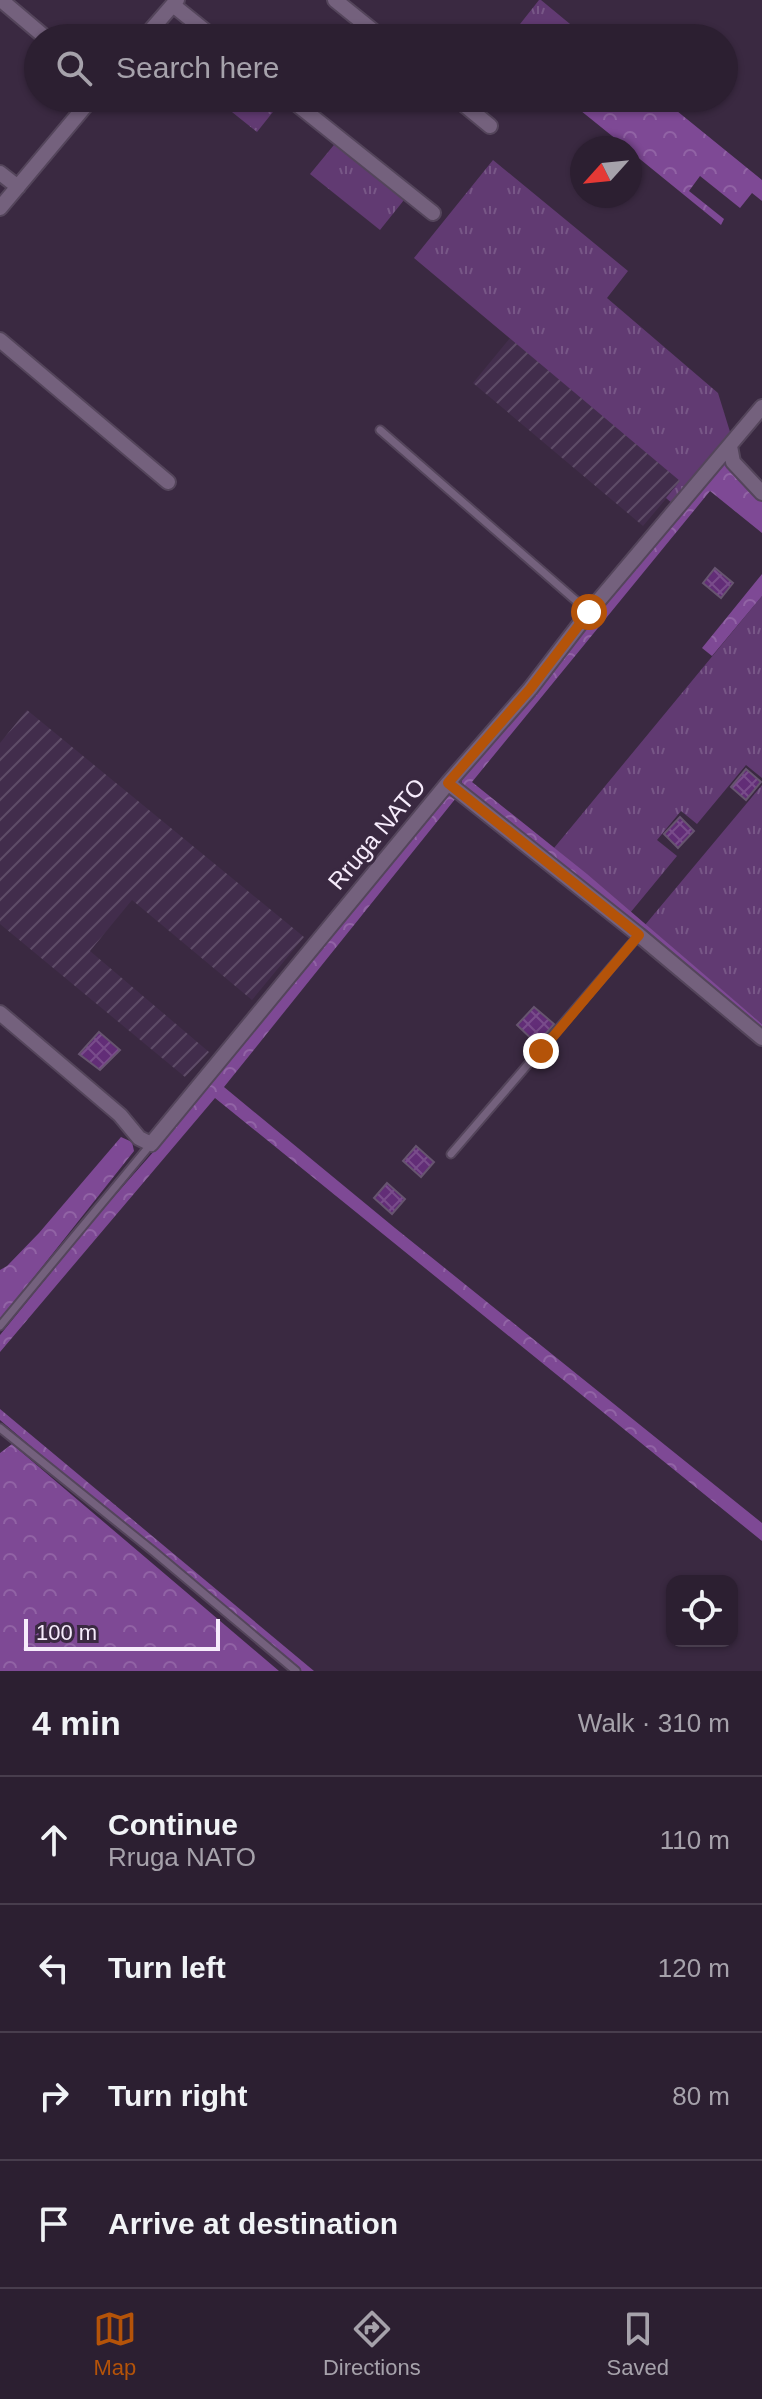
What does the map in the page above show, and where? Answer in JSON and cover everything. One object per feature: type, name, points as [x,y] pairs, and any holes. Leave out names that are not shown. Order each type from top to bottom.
[{"type":"street","points":[[1,0],[29,24]]},
{"type":"street","points":[[335,0],[365,24]]},
{"type":"street","points":[[156,24],[175,3],[198,24]]},
{"type":"street","points":[[0,208],[80,112]]},
{"type":"street","points":[[307,112],[433,213]]},
{"type":"street","points":[[473,112],[490,126]]},
{"type":"street","points":[[0,173],[18,187]]},
{"type":"street","points":[[0,340],[168,482]]},
{"type":"street","name":"Rruga NATO","points":[[151,1144],[762,407]]},
{"type":"street","points":[[730,446],[733,462],[762,493]]},
{"type":"street","points":[[448,783],[639,935],[762,1038]]},
{"type":"street","points":[[0,1013],[120,1115],[139,1138],[151,1144]]},
{"type":"lane","points":[[380,430],[589,612]]},
{"type":"lane","points":[[451,1154],[639,935]]},
{"type":"lane","points":[[0,1326],[151,1144]]},
{"type":"lane","points":[[0,1428],[296,1671]]},
{"type":"shaded area","points":[[510,338],[681,481],[643,526],[473,383]]},
{"type":"shaded area","points":[[27,710],[304,937],[252,1000],[132,900],[90,951],[209,1052],[185,1077],[0,924],[0,743]]},
{"type":"green space","points":[[541,0],[570,24],[520,24]]},
{"type":"green space","points":[[232,112],[273,112],[257,132]]},
{"type":"green space","points":[[582,112],[678,112],[762,180],[762,201],[752,193],[740,208],[700,176],[689,191],[724,219],[721,225],[642,161],[642,136],[612,136]]},
{"type":"green space","points":[[338,140],[408,195],[380,230],[310,174]]},
{"type":"green space","points":[[493,160],[628,271],[607,298],[718,393],[731,435],[673,504],[666,498],[680,481],[414,258]]},
{"type":"green space","points":[[721,463],[729,465],[762,497],[762,533],[710,491],[472,782],[587,874],[762,1024],[762,1033],[462,785],[461,776]]},
{"type":"green space","points":[[762,574],[762,596],[712,656],[702,648]]},
{"type":"green space","points":[[762,596],[762,778],[746,765],[697,824],[681,811],[657,840],[677,856],[630,913],[554,848]]},
{"type":"green space","points":[[762,785],[762,1024],[645,925]]},
{"type":"green space","points":[[446,790],[456,798],[224,1087],[762,1523],[762,1541],[215,1098],[0,1352],[0,1335],[155,1150]]},
{"type":"green space","points":[[121,1137],[132,1142],[134,1151],[0,1320],[0,1270],[39,1233]]},
{"type":"green space","points":[[0,1409],[314,1671],[300,1671],[0,1420]]},
{"type":"green space","points":[[12,1444],[279,1671],[0,1671],[0,1453]]},
{"type":"building","points":[[715,568],[733,583],[721,598],[703,583]]},
{"type":"building","points":[[746,769],[761,782],[746,800],[731,787]]},
{"type":"building","points":[[680,817],[694,831],[678,848],[664,834]]},
{"type":"building","points":[[534,1007],[554,1024],[537,1044],[517,1025]]},
{"type":"building","points":[[99,1032],[120,1050],[100,1070],[79,1054]]},
{"type":"building","points":[[416,1146],[434,1162],[421,1177],[403,1161]]},
{"type":"building","points":[[387,1183],[405,1199],[392,1214],[374,1198]]},
{"type":"route","points":[[541,1051],[639,935],[448,783],[530,689],[589,612]]}]
